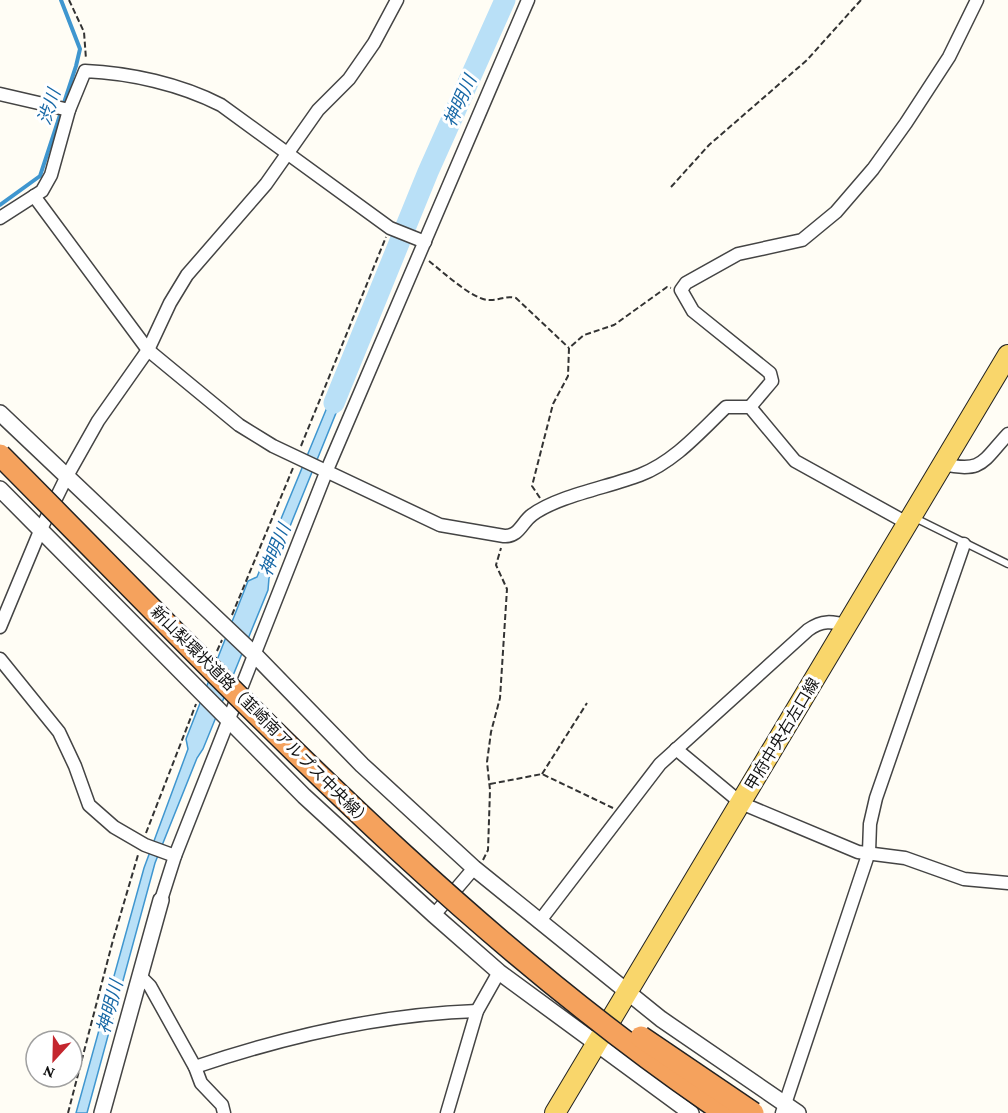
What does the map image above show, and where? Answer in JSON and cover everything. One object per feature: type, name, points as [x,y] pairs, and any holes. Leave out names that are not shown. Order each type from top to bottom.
[{"type":"highway","name":"新山梨環状道路（韮崎南アルプス中央線）","points":[[0,455],[360,815],[415,867],[531,968],[597,1021],[725,1113]]},
{"type":"highway","name":"新山梨環状道路（韮崎南アルプス中央線）","points":[[531,968],[644,1038],[753,1113]]},
{"type":"main road","name":"甲府中央右左口線","points":[[555,1113],[1008,355]]},
{"type":"street","points":[[0,627],[40,531],[67,476],[98,421],[148,350],[170,303],[187,275],[236,221],[318,110],[349,79],[397,0]]},
{"type":"street","points":[[104,1112],[172,855],[251,651],[325,470],[419,255],[420,240],[528,0]]},
{"type":"street","points":[[34,196],[148,350],[239,424],[273,446],[440,525],[504,536],[514,535],[532,515],[546,508],[641,475],[684,448],[726,407],[750,407],[772,381],[770,373],[693,311],[681,290],[686,283],[738,254],[802,240],[836,212],[873,169],[950,57],[977,0]]},
{"type":"street","points":[[0,218],[42,191],[51,175],[69,110],[85,71],[114,73],[200,94],[221,105],[393,229],[420,240]]},
{"type":"street","points":[[0,94],[69,110]]},
{"type":"street","points":[[750,407],[795,461],[909,519]]},
{"type":"street","points":[[0,413],[251,651],[362,765],[474,868],[661,1019],[788,1110],[868,852],[870,824],[876,798],[964,544]]},
{"type":"street","points":[[942,464],[964,469],[978,467],[1008,434]]},
{"type":"street","points":[[0,489],[304,796],[434,915],[499,972],[691,1113]]},
{"type":"street","points":[[539,922],[624,814],[660,764],[808,630],[818,623],[832,621],[848,626]]},
{"type":"street","points":[[0,659],[58,732],[75,766],[89,805],[114,827],[145,844],[172,855]]},
{"type":"street","points":[[676,749],[741,803],[858,852],[905,858],[964,879],[1008,883]]},
{"type":"street","points":[[434,915],[474,868]]},
{"type":"street","points":[[447,1113],[477,1011],[499,972]]},
{"type":"street","points":[[140,976],[150,986],[195,1067],[201,1083],[222,1105],[224,1113]]},
{"type":"street","points":[[195,1067],[260,1045],[428,1013],[477,1011]]},
{"type":"lane","points":[[909,519],[1008,564]]},
{"type":"path","points":[[69,0],[84,32],[87,51],[85,71]]},
{"type":"path","points":[[671,188],[709,145],[807,60],[861,0]]},
{"type":"path","points":[[419,255],[475,296],[487,300],[507,295],[516,298],[569,348]]},
{"type":"path","points":[[546,508],[532,486],[553,404],[568,376],[569,348],[584,335],[614,325],[667,287],[681,290]]},
{"type":"path","points":[[474,868],[483,861],[488,850],[487,762],[491,732],[500,698],[507,589],[496,565],[504,536]]},
{"type":"path","points":[[542,774],[587,703]]},
{"type":"path","points":[[489,784],[542,774],[624,814]]},
{"type":"water","points":[[340,376],[349,381],[269,578],[268,590],[155,863],[87,1113],[76,1113],[144,868],[188,749],[186,739],[248,581],[257,577]]},
{"type":"waterway","name":"渋川","points":[[0,205],[40,176],[76,66],[80,49],[61,0]]},
{"type":"waterway","name":"神明川","points":[[334,403],[428,172],[505,0]]}]
